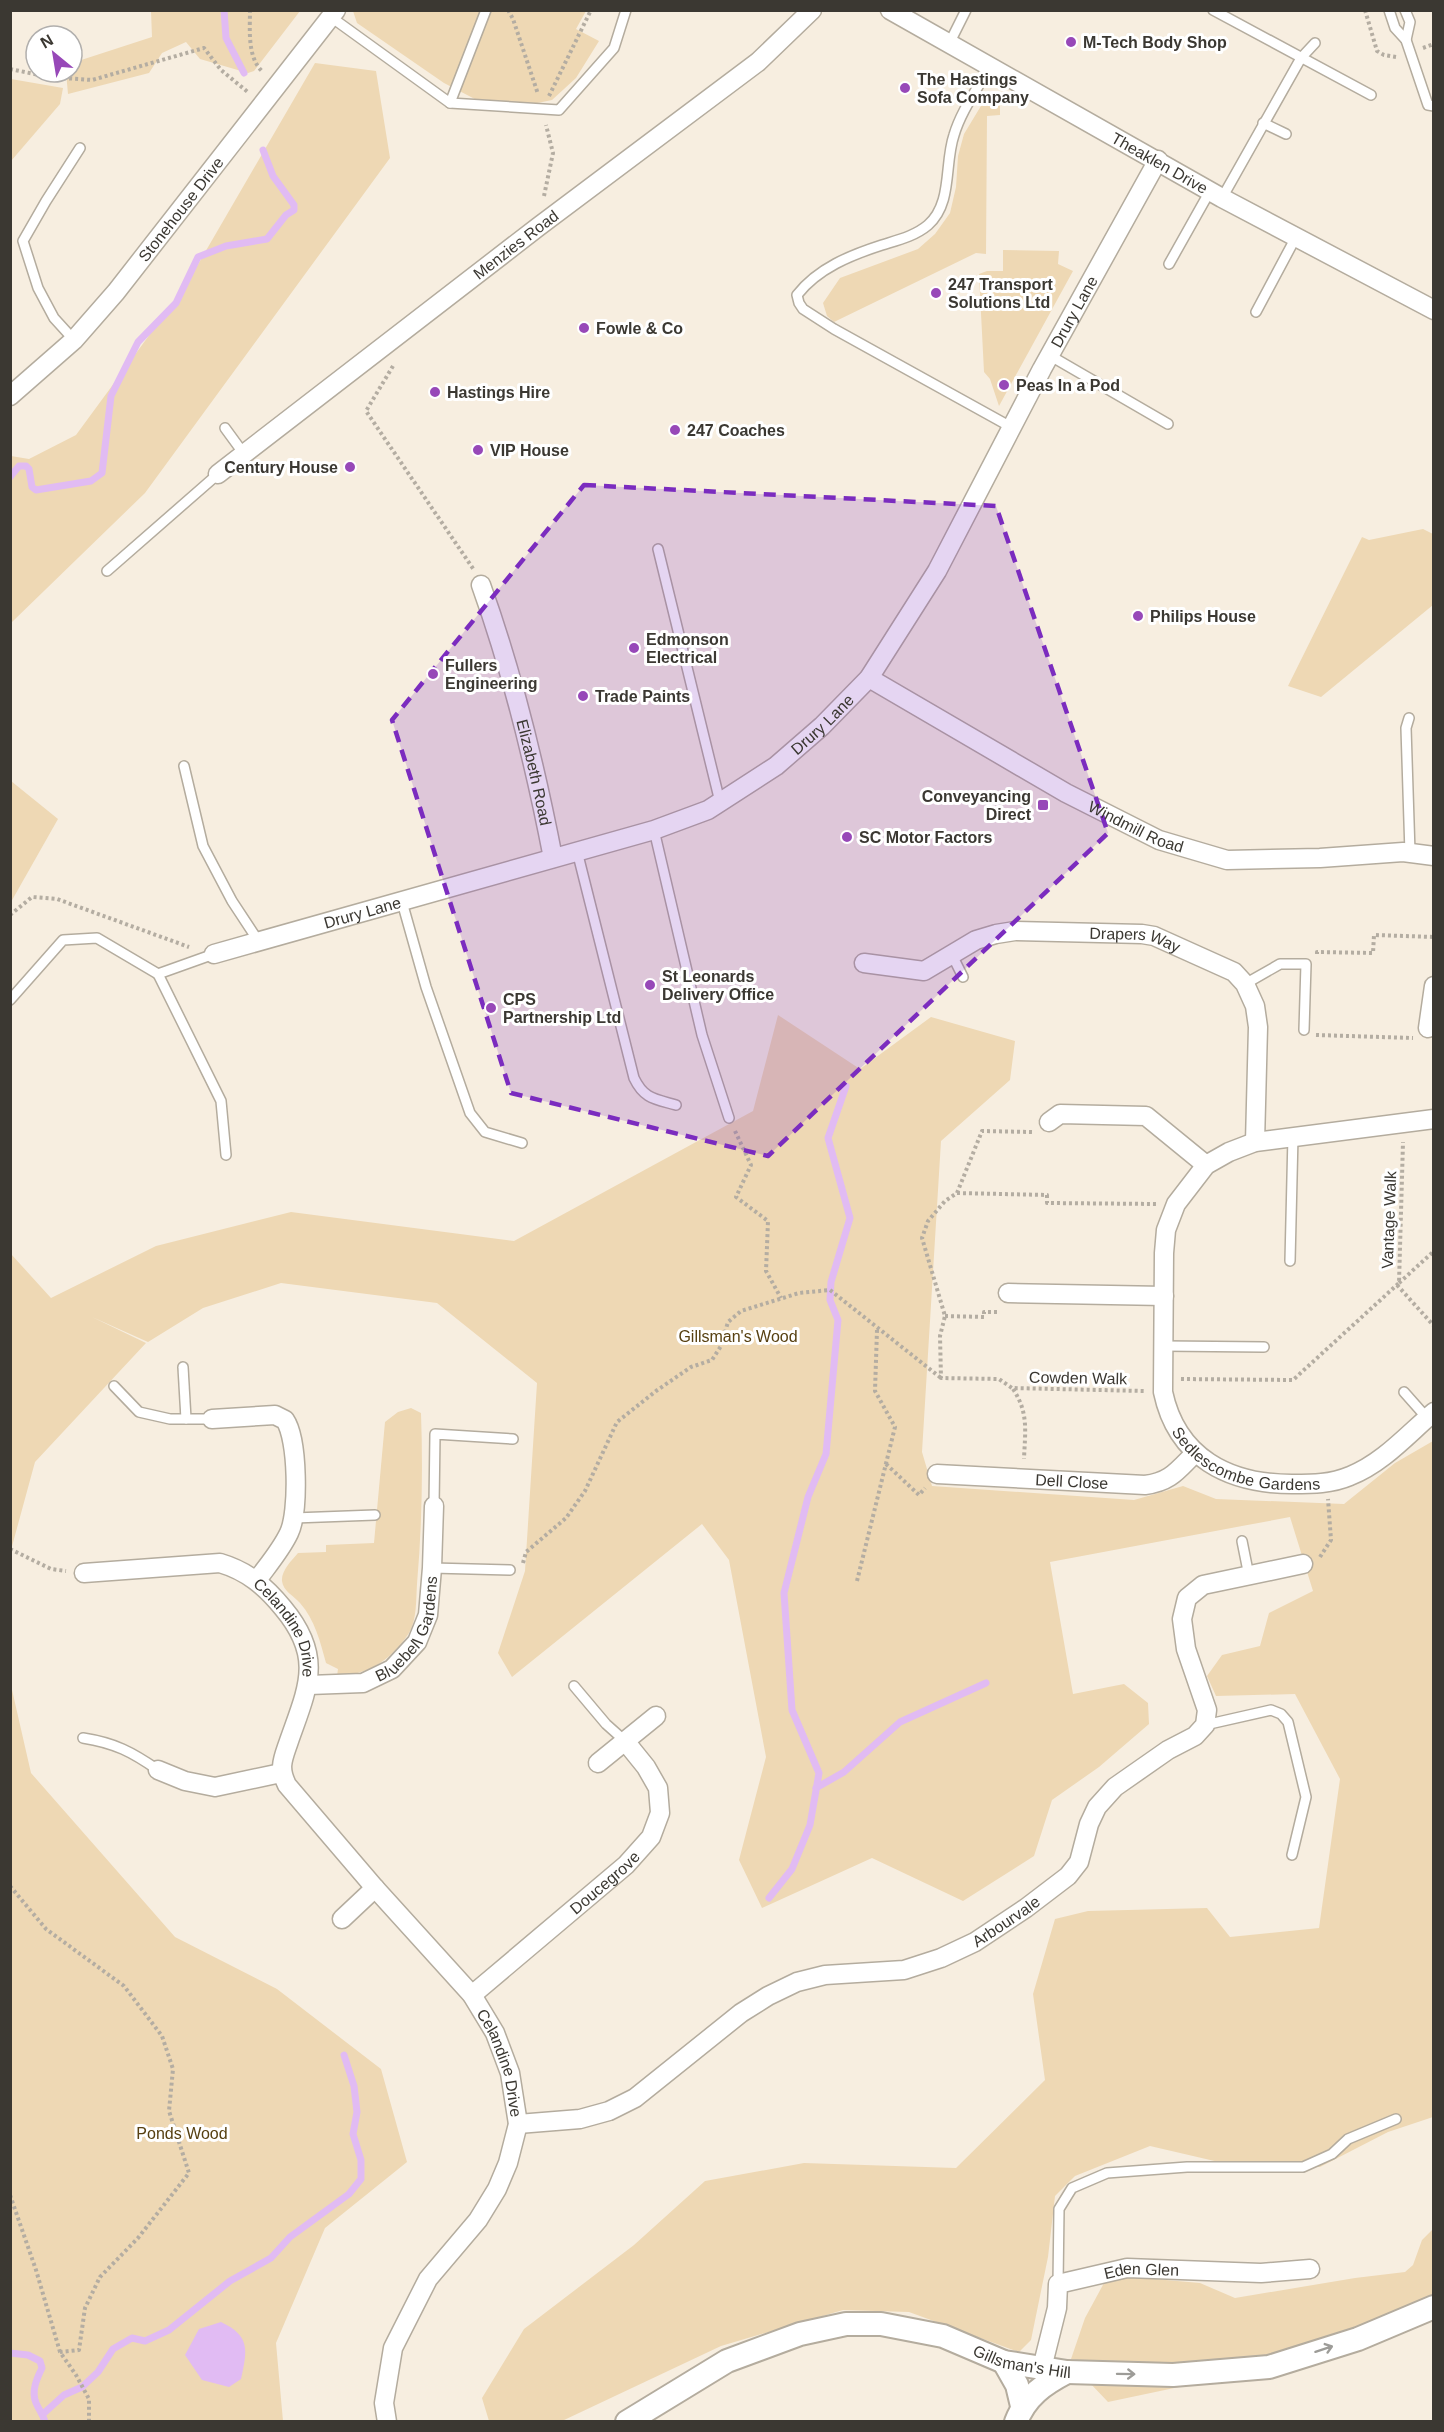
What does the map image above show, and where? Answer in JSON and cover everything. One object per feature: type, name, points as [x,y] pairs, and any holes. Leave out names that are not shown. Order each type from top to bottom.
[{"type":"street","name":"Menzies Road","points":[[218,474],[538,227],[758,63],[812,10]]},
{"type":"street","name":"Theaklen Drive","points":[[890,10],[1216,194],[1434,310]]},
{"type":"street","name":"Stonehouse Drive","points":[[10,396],[74,340],[116,292],[333,14]]},
{"type":"street","name":"Drury Lane","points":[[214,954],[654,830],[708,810],[776,766],[822,726],[869,678],[937,571],[1049,355],[1158,160]]},
{"type":"street","name":"Elizabeth Road","points":[[481,585],[496,627],[533,759],[553,858]]},
{"type":"street","name":"Windmill Road","points":[[869,678],[1066,793],[1159,840],[1227,860],[1410,853],[1434,856]]},
{"type":"street","name":"Drapers Way","points":[[864,963],[924,971],[976,940],[1015,931],[1143,934],[1154,936],[1234,972],[1245,984]]},
{"type":"street","points":[[1245,984],[1255,1006],[1258,1027],[1255,1142]]},
{"type":"street","points":[[1425,1033],[1434,986]]},
{"type":"street","points":[[1048,1122],[1060,1114],[1146,1116],[1206,1165]]},
{"type":"street","name":"Sedlescombe Gardens","points":[[1430,1415],[1378,1461],[1352,1476],[1325,1484],[1268,1484],[1225,1473],[1195,1453],[1178,1429],[1166,1405],[1163,1385],[1164,1296],[1166,1230],[1176,1204],[1206,1165],[1229,1152],[1255,1142],[1434,1119]]},
{"type":"street","points":[[1008,1293],[1164,1296]]},
{"type":"street","points":[[212,1419],[275,1415],[285,1420],[292,1435],[294,1518],[288,1533],[257,1580]]},
{"type":"street","name":"Dell Close","points":[[937,1474],[1145,1485],[1160,1483],[1175,1473],[1195,1453]]},
{"type":"street","name":"Bluebell Gardens","points":[[309,1685],[363,1683],[392,1669],[417,1642],[428,1615],[434,1506]]},
{"type":"street","name":"Celandine Drive","points":[[84,1573],[220,1563],[257,1580],[295,1622],[309,1653],[309,1685],[282,1759],[281,1773],[287,1785],[375,1888],[472,1995],[495,2033],[507,2063],[518,2124],[508,2163],[497,2188],[478,2220],[428,2279],[393,2348],[384,2403],[387,2421]]},
{"type":"street","points":[[1205,1725],[1206,1710],[1186,1649],[1182,1619],[1187,1598],[1203,1585],[1303,1564]]},
{"type":"street","points":[[598,1763],[656,1716]]},
{"type":"street","name":"Arbourvale","points":[[518,2124],[580,2119],[609,2111],[635,2098],[741,2013],[797,1982],[825,1975],[904,1970],[941,1958],[975,1942],[1068,1876],[1079,1862],[1096,1807],[1115,1787],[1168,1750],[1195,1736],[1205,1725]]},
{"type":"street","name":"Doucegrove","points":[[472,1995],[626,1865],[651,1838],[660,1812],[658,1788],[646,1767],[625,1741]]},
{"type":"street","points":[[158,1770],[185,1781],[215,1787],[281,1773]]},
{"type":"street","points":[[342,1919],[375,1888]]},
{"type":"street","name":"Eden Glen","points":[[1058,2284],[1127,2268],[1261,2273],[1310,2269]]},
{"type":"street","points":[[1042,2368],[1057,2308],[1058,2284]]},
{"type":"street","name":"Gillsman's Hill","points":[[627,2421],[727,2361],[800,2334],[846,2324],[881,2324],[943,2336],[1004,2362],[1067,2372],[1173,2375],[1269,2367],[1358,2339],[1434,2307]]},
{"type":"street","points":[[1004,2362],[1017,2385],[1019,2414]]},
{"type":"street","points":[[1019,2414],[1041,2386],[1067,2372]]},
{"type":"lane","points":[[450,103],[486,10]]},
{"type":"lane","points":[[333,14],[450,103],[559,110],[614,48],[626,10]]},
{"type":"lane","points":[[949,44],[966,10]]},
{"type":"lane","points":[[1214,10],[1371,95]]},
{"type":"lane","points":[[1389,10],[1395,28],[1406,40],[1428,105],[1434,106]]},
{"type":"lane","points":[[1406,10],[1410,22],[1406,40]]},
{"type":"lane","points":[[1170,264],[1263,123],[1301,58],[1315,43]]},
{"type":"lane","points":[[990,66],[954,134],[949,155],[946,190],[938,215],[927,226],[907,237],[843,258],[810,282],[797,295],[798,303],[803,309],[834,329],[1011,427]]},
{"type":"lane","points":[[1263,123],[1286,134]]},
{"type":"lane","points":[[74,340],[54,318],[38,288],[23,241],[80,148]]},
{"type":"lane","points":[[1256,312],[1296,237]]},
{"type":"lane","points":[[1049,355],[1168,424]]},
{"type":"lane","points":[[225,428],[244,454]]},
{"type":"lane","points":[[107,571],[218,474]]},
{"type":"lane","points":[[658,549],[720,802]]},
{"type":"lane","points":[[1409,718],[1406,728],[1410,853]]},
{"type":"lane","points":[[184,766],[203,846],[232,901],[259,942]]},
{"type":"lane","points":[[654,830],[702,1035],[729,1118]]},
{"type":"lane","points":[[577,851],[634,1078],[640,1090],[651,1098],[676,1105]]},
{"type":"lane","points":[[402,902],[426,987],[470,1113],[485,1132],[522,1143]]},
{"type":"lane","points":[[10,1000],[63,940],[98,938],[158,974],[221,1101],[225,1155]]},
{"type":"lane","points":[[158,974],[214,954]]},
{"type":"lane","points":[[952,955],[963,977]]},
{"type":"lane","points":[[1245,984],[1280,964],[1306,964],[1304,1032]]},
{"type":"lane","points":[[1290,1261],[1293,1136]]},
{"type":"lane","points":[[1164,1346],[1264,1347]]},
{"type":"lane","points":[[183,1367],[186,1419]]},
{"type":"lane","points":[[114,1386],[139,1412],[170,1419],[212,1419]]},
{"type":"lane","points":[[1404,1392],[1430,1415]]},
{"type":"lane","points":[[434,1506],[435,1434],[513,1439]]},
{"type":"lane","points":[[294,1518],[375,1515]]},
{"type":"lane","points":[[1242,1541],[1249,1575]]},
{"type":"lane","points":[[432,1568],[510,1570]]},
{"type":"lane","points":[[574,1686],[606,1724],[625,1741]]},
{"type":"lane","points":[[1205,1725],[1271,1710],[1281,1714],[1288,1722],[1306,1797],[1292,1855]]},
{"type":"lane","points":[[82,1738],[117,1745],[132,1752],[158,1770]]},
{"type":"lane","points":[[1058,2284],[1059,2209],[1072,2188],[1107,2173],[1187,2166],[1303,2167],[1332,2154],[1348,2139],[1396,2119]]},
{"type":"path","points":[[250,10],[250,46],[258,68],[278,86]]},
{"type":"path","points":[[508,10],[542,108],[554,153],[538,227]]},
{"type":"path","points":[[542,108],[591,10]]},
{"type":"path","points":[[10,69],[49,77],[92,80],[204,48],[221,70],[263,105]]},
{"type":"path","points":[[388,344],[397,360],[366,411],[470,562],[481,585]]},
{"type":"path","points":[[10,915],[32,897],[57,899],[176,943],[214,954]]},
{"type":"path","points":[[1317,952],[1373,953],[1374,935],[1434,937]]},
{"type":"path","points":[[1304,1032],[1425,1033]]},
{"type":"path","points":[[729,1118],[751,1165],[736,1197],[768,1221],[766,1271],[781,1299]]},
{"type":"path","points":[[941,1378],[940,1336],[945,1316],[922,1238],[928,1221],[945,1201],[957,1193],[982,1131],[1048,1132],[1048,1122]]},
{"type":"path","name":"Vantage Walk","points":[[1293,1380],[1398,1284],[1404,1123]]},
{"type":"path","points":[[957,1193],[1047,1195],[1047,1203],[1176,1204]]},
{"type":"path","points":[[1434,1251],[1398,1284],[1434,1326]]},
{"type":"path","points":[[526,1552],[566,1518],[585,1491],[617,1422],[691,1367],[712,1360],[721,1346],[728,1322],[741,1311],[799,1293],[830,1290],[941,1378]]},
{"type":"path","points":[[945,1316],[984,1317],[984,1312],[1008,1312],[1008,1293]]},
{"type":"path","points":[[857,1581],[895,1427],[875,1391],[877,1329]]},
{"type":"path","name":"Cowden Walk","points":[[941,1378],[999,1379],[1012,1388],[1293,1380]]},
{"type":"path","points":[[1012,1388],[1021,1401],[1026,1419],[1023,1479]]},
{"type":"path","points":[[886,1464],[918,1495],[937,1474]]},
{"type":"path","points":[[1303,1564],[1322,1556],[1331,1540],[1331,1511],[1325,1484]]},
{"type":"path","points":[[10,1550],[51,1569],[84,1573]]},
{"type":"path","points":[[10,1886],[46,1929],[124,1986],[162,2036],[173,2069],[169,2110],[189,2173],[138,2238],[100,2277],[85,2308],[79,2350],[60,2352]]},
{"type":"path","points":[[10,2195],[36,2270],[60,2352],[89,2399],[89,2421]]},
{"type":"highlighted area","points":[[584,485],[996,506],[1108,833],[768,1156],[511,1093],[392,720]]},
{"type":"green space","points":[[151,10],[300,11],[254,71],[248,73],[200,59],[186,42],[162,53],[149,73],[68,94],[67,84],[84,84],[84,59],[152,37]]},
{"type":"green space","points":[[353,11],[586,11],[576,29],[599,41],[576,78],[552,100],[498,111],[444,83],[357,23]]},
{"type":"green space","points":[[315,63],[376,71],[390,158],[145,493],[11,623],[11,456],[29,459],[76,435],[186,285]]},
{"type":"green space","points":[[11,79],[24,81],[24,84],[63,88],[60,104],[11,161]]},
{"type":"green space","points":[[1000,95],[1000,115],[987,116],[986,254],[976,253],[834,322],[827,316],[823,303],[840,278],[918,249],[935,234],[950,213],[956,187],[958,156],[964,134],[987,96]]},
{"type":"green space","points":[[1003,250],[1059,251],[1058,264],[1073,271],[999,406],[990,379],[984,372],[979,274],[987,271],[1003,271]]},
{"type":"green space","points":[[1423,529],[1433,534],[1433,605],[1321,697],[1288,686],[1362,537],[1369,540]]},
{"type":"green space","points":[[11,781],[58,819],[11,902]]},
{"type":"green space","name":"Gillsman's Wood","points":[[778,1015],[860,1069],[931,1017],[1015,1041],[1010,1080],[941,1141],[922,1452],[932,1486],[1134,1500],[1183,1486],[1216,1499],[1344,1504],[1395,1463],[1433,1441],[1433,2117],[1388,2132],[1320,2167],[1236,2166],[1150,2146],[1075,2176],[1055,2196],[1048,2257],[1031,2340],[1019,2352],[909,2312],[843,2310],[721,2346],[562,2421],[489,2421],[482,2398],[524,2329],[634,2245],[705,2181],[804,2163],[956,2168],[1045,2080],[1033,1994],[1055,1919],[1088,1911],[1207,1908],[1230,1937],[1319,1928],[1340,1779],[1295,1694],[1216,1696],[1207,1676],[1222,1655],[1260,1646],[1269,1613],[1313,1591],[1290,1517],[1050,1562],[1073,1694],[1124,1684],[1148,1703],[1149,1724],[1099,1767],[1052,1800],[1034,1856],[963,1901],[872,1858],[762,1908],[739,1860],[766,1757],[729,1560],[702,1524],[512,1677],[498,1653],[525,1571],[537,1383],[437,1303],[281,1283],[203,1308],[148,1342],[92,1317],[146,1343],[35,1462],[11,1550],[11,1254],[51,1298],[156,1246],[291,1212],[514,1241],[753,1111]]},
{"type":"green space","points":[[411,1408],[421,1413],[422,1455],[420,1541],[416,1609],[413,1622],[409,1633],[395,1651],[379,1664],[359,1673],[337,1676],[338,1669],[326,1663],[310,1616],[284,1588],[283,1573],[298,1553],[326,1552],[326,1545],[374,1543],[385,1422],[398,1412]]},
{"type":"green space","name":"Ponds Wood","points":[[10,1681],[31,1773],[175,1937],[277,1989],[381,2069],[407,2162],[325,2228],[276,2343],[283,2421],[11,2421]]},
{"type":"green space","points":[[1433,2229],[1433,2313],[1250,2372],[1108,2402],[1070,2362],[1085,2318],[1104,2283],[1131,2277],[1200,2283],[1235,2298],[1405,2272],[1413,2265],[1422,2240]]},
{"type":"shaded area","points":[[221,2322],[238,2333],[245,2345],[241,2379],[229,2387],[202,2380],[185,2355],[199,2329]]},
{"type":"waterway","points":[[224,10],[226,38],[244,73]]},
{"type":"waterway","points":[[10,477],[19,466],[26,466],[29,469],[32,487],[36,490],[91,481],[102,473],[111,396],[138,342],[176,303],[198,257],[226,246],[267,239],[286,215],[294,210],[294,205],[273,176],[263,150]]},
{"type":"waterway","points":[[769,1898],[792,1869],[810,1825],[819,1773],[792,1710],[784,1593],[808,1497],[826,1454],[838,1320],[830,1300],[831,1282],[850,1218],[828,1138],[846,1086]]},
{"type":"waterway","points":[[816,1788],[844,1772],[900,1722],[986,1683]]},
{"type":"waterway","points":[[43,2414],[64,2395],[82,2387],[98,2372],[113,2349],[132,2338],[145,2341],[169,2330],[230,2281],[271,2258],[290,2237],[349,2194],[361,2179],[361,2160],[353,2134],[357,2112],[354,2086],[344,2055]]},
{"type":"waterway","points":[[10,2353],[28,2355],[40,2361],[42,2368],[34,2394],[45,2422]]},
{"type":"place","name":"M-Tech Body Shop","points":[[1071,42]]},
{"type":"place","name":"The Hastings Sofa Company","points":[[905,88]]},
{"type":"place","name":"247 Transport Solutions Ltd","points":[[936,293]]},
{"type":"place","name":"Fowle & Co","points":[[584,328]]},
{"type":"place","name":"Peas In a Pod","points":[[1004,385]]},
{"type":"place","name":"Hastings Hire","points":[[435,392]]},
{"type":"place","name":"247 Coaches","points":[[675,430]]},
{"type":"place","name":"VIP House","points":[[478,450]]},
{"type":"place","name":"Century House","points":[[350,467]]},
{"type":"place","name":"Philips House","points":[[1138,616]]},
{"type":"place","name":"Edmonson Electrical","points":[[634,648]]},
{"type":"place","name":"Fullers Engineering","points":[[433,674]]},
{"type":"place","name":"Trade Paints","points":[[583,696]]},
{"type":"place","name":"Conveyancing Direct","points":[[1043,805]]},
{"type":"place","name":"SC Motor Factors","points":[[847,837]]},
{"type":"place","name":"St Leonards Delivery Office","points":[[650,985]]},
{"type":"place","name":"CPS Partnership Ltd","points":[[491,1008]]}]
